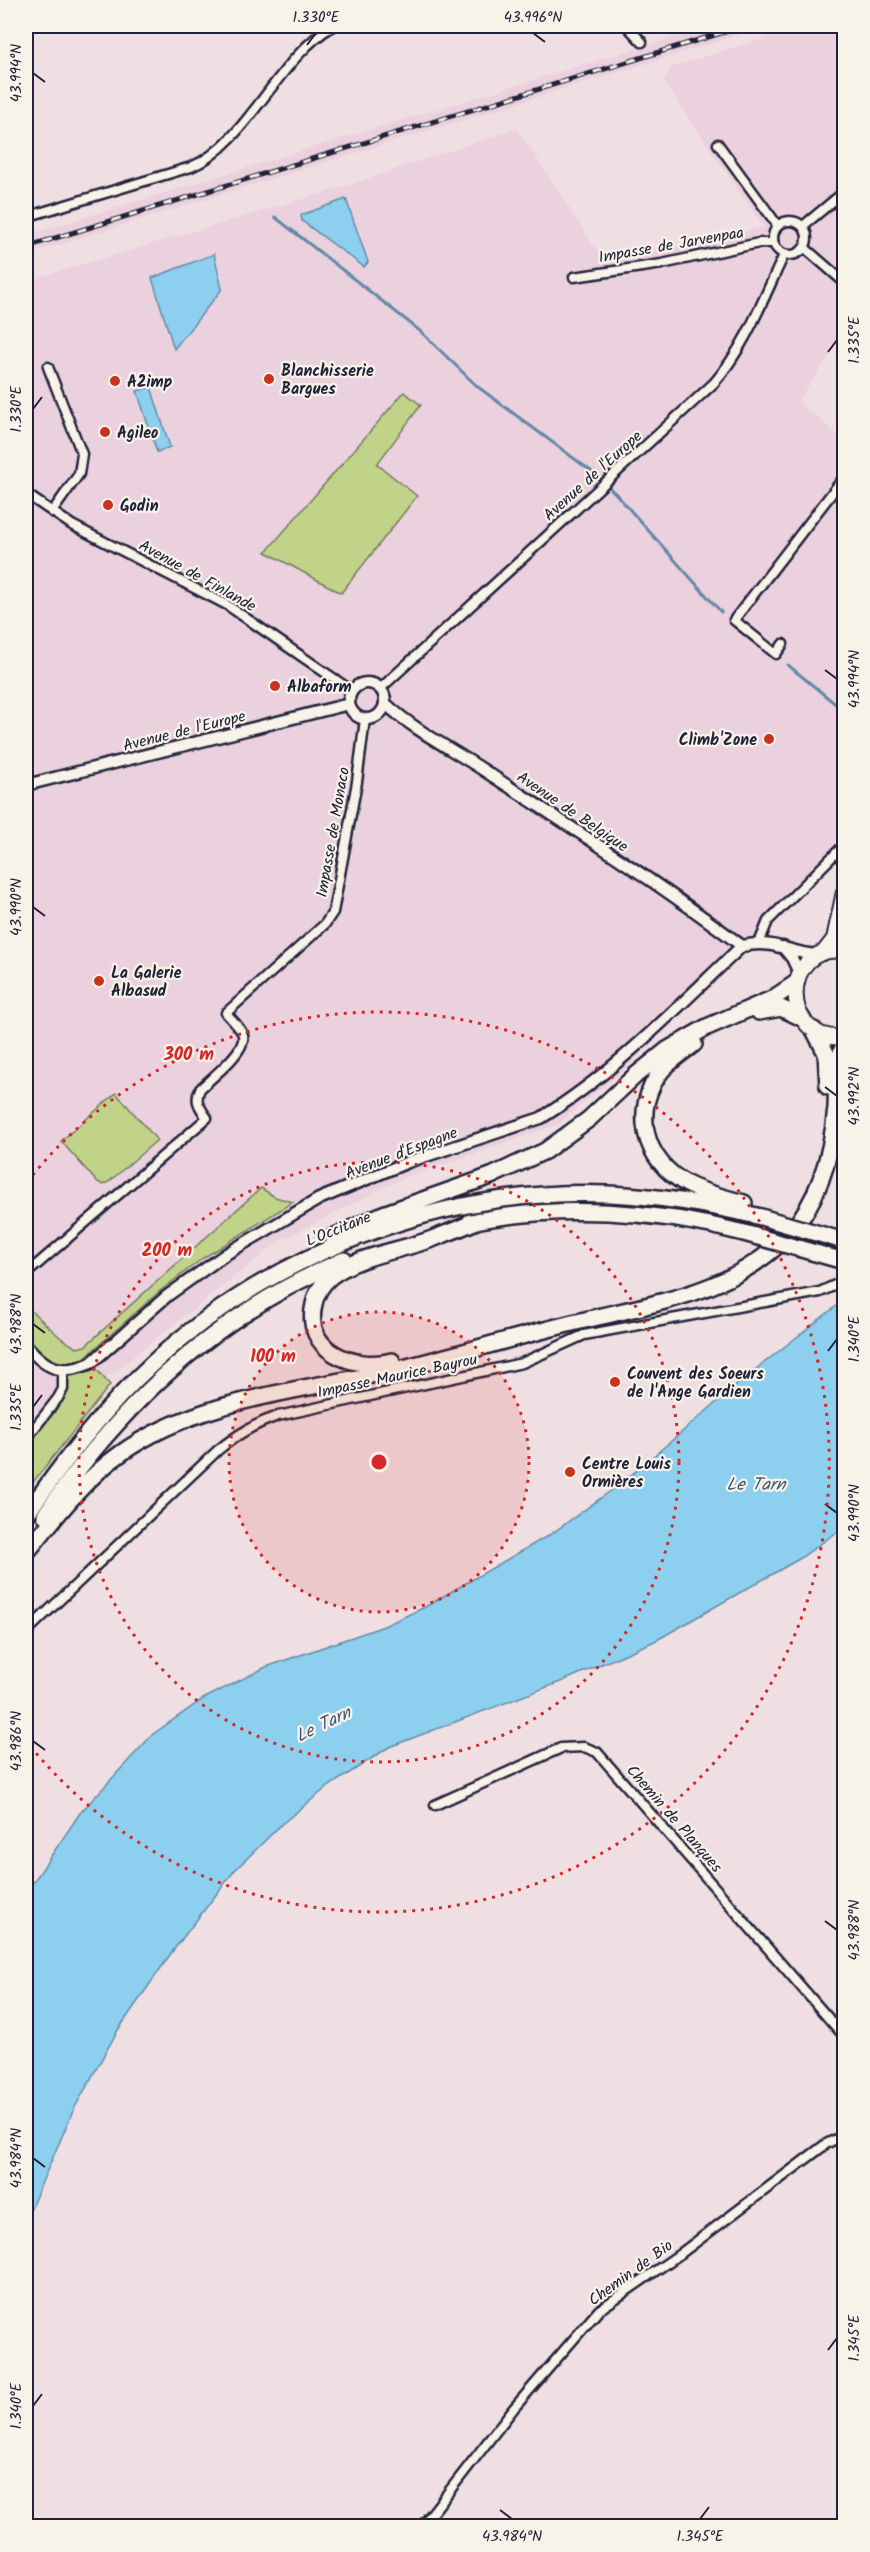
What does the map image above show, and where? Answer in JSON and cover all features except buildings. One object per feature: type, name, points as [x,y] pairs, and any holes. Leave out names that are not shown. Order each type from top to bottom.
[{"type":"highway","points":[[249,1291],[303,1251],[383,1214],[491,1176],[545,1151],[589,1119],[636,1075],[668,1050],[707,1027],[772,999],[798,978]]},
{"type":"highway","points":[[802,1018],[781,1008],[764,1010],[695,1044],[663,1068],[654,1081],[645,1106],[644,1129],[653,1154],[666,1169],[687,1184],[844,1240]]},
{"type":"highway","points":[[479,1220],[432,1239],[351,1266],[330,1277],[318,1292],[312,1311],[312,1325],[318,1340],[327,1350],[348,1360],[371,1364],[387,1362],[565,1316],[670,1292],[706,1280],[748,1259],[784,1229],[804,1196],[817,1162],[822,1138],[828,1068],[826,1053],[814,1030]]},
{"type":"highway","points":[[26,1553],[65,1504],[99,1470],[143,1439],[186,1418],[225,1406],[398,1369],[563,1325],[665,1301],[708,1288],[753,1265],[790,1233],[819,1186],[831,1145],[838,1067],[844,1046]]},
{"type":"highway","name":"L'Occitane","points":[[26,1515],[86,1434],[154,1362],[249,1291],[299,1263],[352,1240],[399,1223],[456,1208],[516,1198],[567,1194],[637,1196],[764,1213]]},
{"type":"highway","name":"L'Occitane","points":[[26,1544],[61,1492],[123,1415],[153,1385],[214,1333],[316,1272],[395,1241],[479,1220],[549,1212],[596,1211],[679,1219],[744,1233],[844,1261]]},
{"type":"main road","points":[[844,892],[834,939],[798,978],[795,1001],[802,1018],[814,1030],[830,1036],[844,1036]]},
{"type":"main road","points":[[820,954],[844,951]]},
{"type":"street","points":[[26,217],[191,167],[204,161],[222,147],[304,49],[333,26]]},
{"type":"street","points":[[627,26],[642,42]]},
{"type":"street","points":[[717,144],[778,226]]},
{"type":"street","points":[[803,226],[844,192]]},
{"type":"street","points":[[788,221],[803,226],[807,234],[805,248],[796,255],[784,255],[774,243],[773,234],[778,226],[788,221]]},
{"type":"street","name":"Impasse de Jarvenpaa","points":[[574,277],[662,264],[759,243],[774,243]]},
{"type":"street","points":[[805,248],[844,282]]},
{"type":"street","name":"Avenue de l'Europe","points":[[381,688],[696,401],[730,364],[744,341],[784,255]]},
{"type":"street","points":[[48,367],[82,454],[79,474],[52,512]]},
{"type":"street","points":[[783,644],[776,654],[734,620],[842,480]]},
{"type":"street","name":"Avenue de Finlande","points":[[26,495],[72,525],[227,605],[352,691]]},
{"type":"street","points":[[365,682],[381,688],[386,704],[376,717],[365,719],[355,714],[350,704],[352,691],[365,682]]},
{"type":"street","name":"Avenue de l'Europe","points":[[26,785],[350,704]]},
{"type":"street","name":"Avenue de Belgique","points":[[386,704],[401,718],[486,771],[691,908],[742,946]]},
{"type":"street","name":"Impasse de Monaco","points":[[26,1274],[207,1118],[197,1103],[196,1097],[200,1089],[239,1051],[244,1043],[243,1033],[226,1013],[325,924],[333,912],[355,794],[365,719]]},
{"type":"street","points":[[759,942],[768,921],[844,845]]},
{"type":"street","name":"Avenue d'Espagne","points":[[63,1370],[76,1369],[91,1363],[167,1296],[226,1254],[320,1199],[408,1162],[541,1118],[556,1109],[598,1078],[742,946],[759,942],[820,954]]},
{"type":"street","points":[[783,947],[792,958],[798,978]]},
{"type":"street","name":"Impasse Maurice Bayrou","points":[[26,1632],[218,1450],[242,1431],[259,1422],[522,1363],[584,1335],[820,1292],[844,1281]]},
{"type":"street","points":[[26,1345],[48,1366],[63,1370],[63,1389],[26,1439]]},
{"type":"street","name":"Chemin de Planques","points":[[435,1805],[561,1748],[584,1747],[597,1752],[844,2036]]},
{"type":"street","name":"Chemin de Bio","points":[[422,2526],[514,2408],[599,2310],[680,2254],[826,2144],[844,2135]]},
{"type":"shaded area","points":[[709,26],[768,26],[26,255],[26,235]]},
{"type":"shaded area","points":[[802,26],[844,26],[844,335],[798,401],[844,440],[844,854],[623,1071],[557,1125],[399,1180],[280,1241],[90,1391],[26,1472],[26,281],[343,187],[517,128],[604,261],[764,227],[663,81],[672,67]]},
{"type":"green space","points":[[404,392],[421,405],[377,464],[417,496],[341,593],[266,552]]},
{"type":"green space","points":[[116,1093],[157,1140],[103,1185],[96,1181],[61,1141]]},
{"type":"green space","points":[[261,1188],[275,1197],[293,1202],[203,1258],[160,1291],[82,1360],[65,1363],[50,1358],[26,1336],[26,1306],[62,1339],[77,1348],[85,1346]]},
{"type":"green space","points":[[91,1363],[110,1385],[26,1491],[26,1439],[58,1398],[63,1370]]},
{"type":"water","points":[[346,199],[368,262],[364,267],[302,221],[301,215]]},
{"type":"water","points":[[214,254],[222,289],[174,349],[152,278]]},
{"type":"water","points":[[151,387],[170,447],[157,452],[137,391]]},
{"type":"water","name":"Le Tarn","points":[[844,1300],[844,1527],[799,1559],[657,1640],[563,1681],[389,1747],[325,1789],[283,1823],[235,1870],[172,1952],[118,2030],[73,2111],[26,2219],[26,1893],[80,1813],[153,1734],[203,1699],[266,1667],[384,1626],[425,1607],[551,1534],[623,1482],[751,1373]]},
{"type":"waterway","points":[[275,217],[420,331],[478,387],[591,471],[615,493],[721,612]]},
{"type":"waterway","points":[[788,665],[844,711]]},
{"type":"railway","points":[[26,247],[744,26]]},
{"type":"place","name":"Blanchisserie Bargues","points":[[269,379]]},
{"type":"place","name":"A2imp","points":[[115,381]]},
{"type":"place","name":"Agileo","points":[[105,432]]},
{"type":"place","name":"Godin","points":[[108,505]]},
{"type":"place","name":"Albaform","points":[[275,686]]},
{"type":"place","name":"Climb'Zone","points":[[769,739]]},
{"type":"place","name":"La Galerie Albasud","points":[[99,981]]},
{"type":"place","name":"Couvent des Soeurs de l'Ange Gardien","points":[[615,1382]]},
{"type":"place","name":"Centre Louis Ormières","points":[[570,1472]]}]
